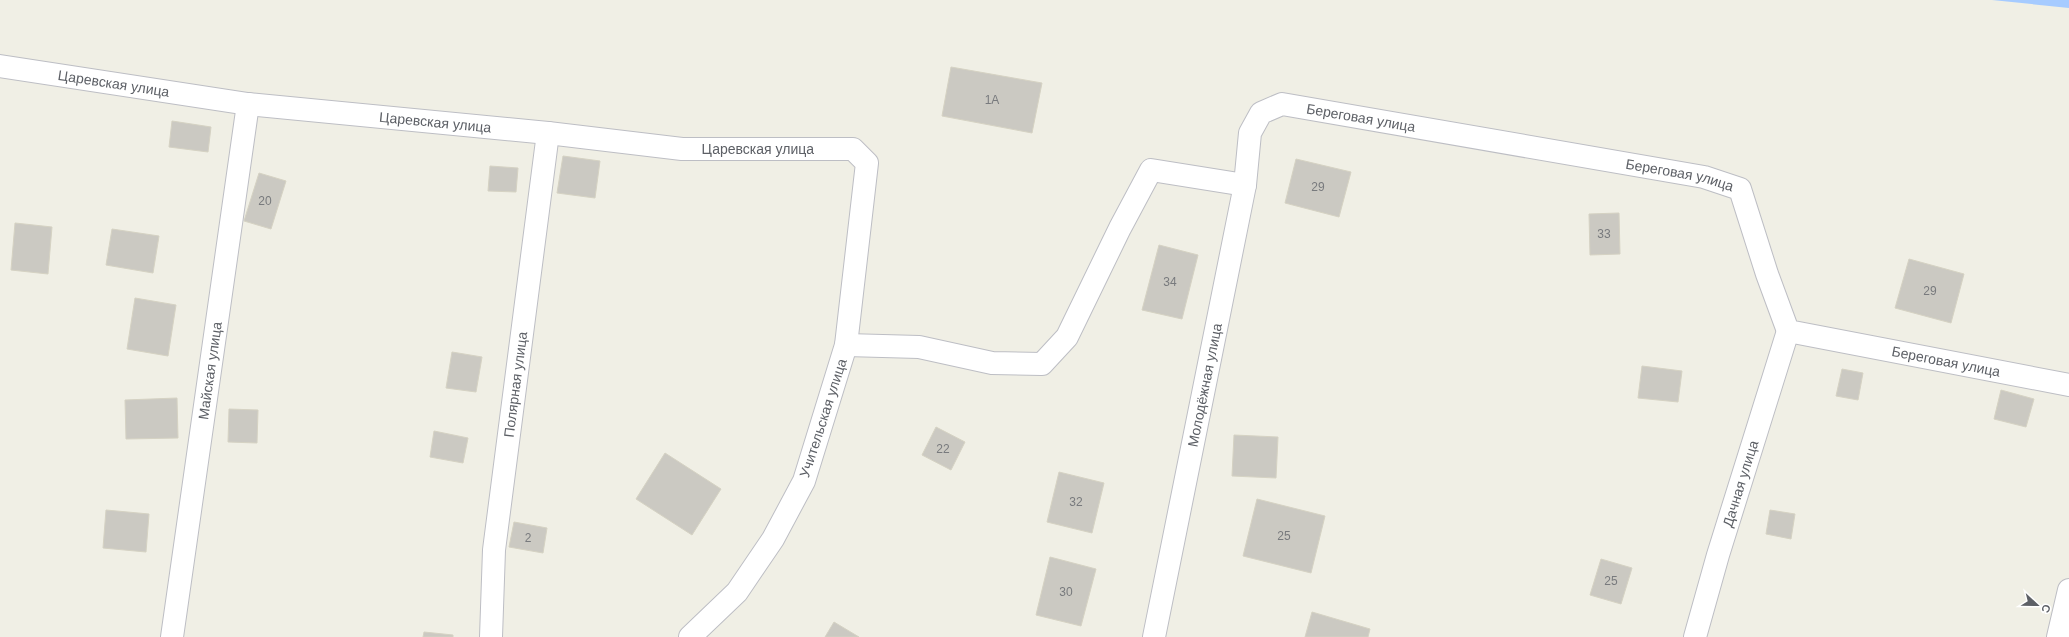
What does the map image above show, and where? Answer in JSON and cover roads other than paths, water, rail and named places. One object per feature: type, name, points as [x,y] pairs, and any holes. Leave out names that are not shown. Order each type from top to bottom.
[{"type":"street","name":"Царевская улица","points":[[0,66],[248,104],[548,132],[682,148],[853,149],[867,163]]},
{"type":"street","name":"Майская улица","points":[[172,637],[248,104]]},
{"type":"street","name":"Береговая улица","points":[[1250,133],[1261,113],[1282,104],[1704,177],[1740,189],[1767,274],[1788,331],[2069,385]]},
{"type":"street","name":"Полярная улица","points":[[491,637],[494,550],[548,132]]},
{"type":"street","name":"Молодёжная улица","points":[[1154,637],[1245,184],[1250,133]]},
{"type":"street","name":"Учительская улица","points":[[690,637],[737,592],[773,539],[804,481],[846,345],[867,163]]},
{"type":"street","points":[[846,345],[919,347],[992,363],[1042,364],[1067,337],[1120,228],[1151,170],[1245,184]]},
{"type":"street","name":"Дачная улица","points":[[1695,637],[1718,555],[1788,331]]},
{"type":"street","points":[[2058,637],[2069,590]]},
{"type":"water","points":[[1992,0],[2069,0],[2069,8]]}]
